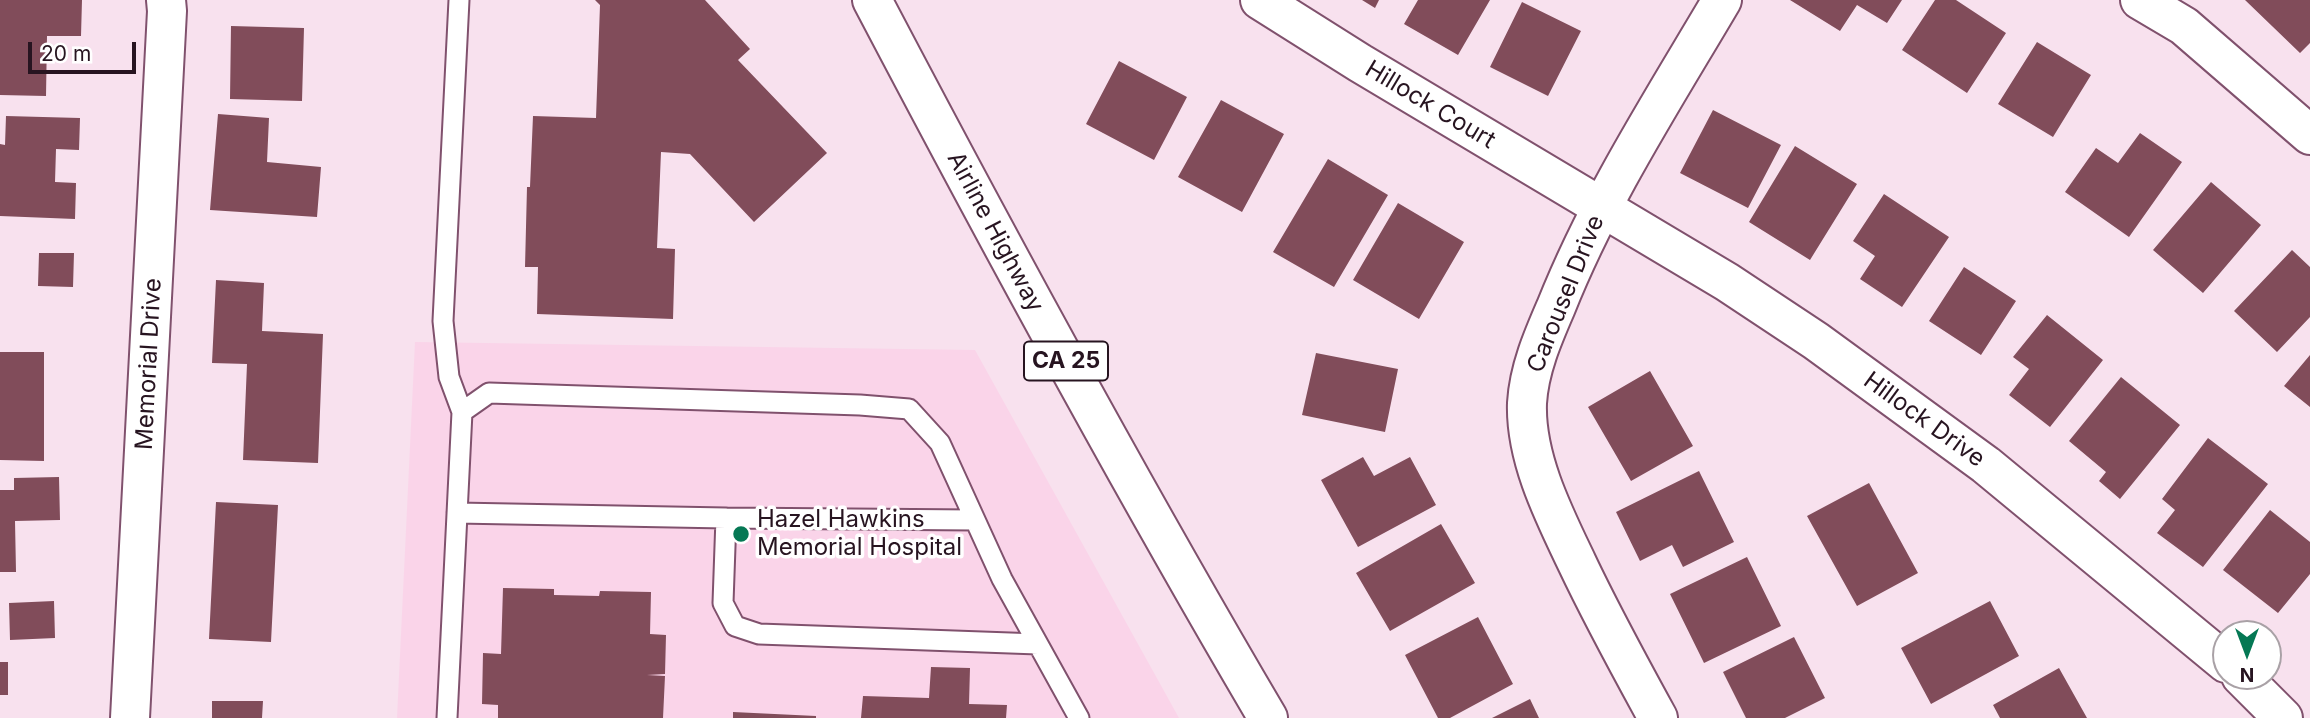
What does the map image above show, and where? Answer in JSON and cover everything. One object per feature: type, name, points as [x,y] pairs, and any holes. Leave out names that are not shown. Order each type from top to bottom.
[{"type":"street","name":"Airline Highway","points":[[872,0],[980,205],[1143,502],[1268,718]]},
{"type":"street","name":"Hillock Court","points":[[1260,0],[1601,207]]},
{"type":"street","name":"Carousel Drive","points":[[1658,718],[1562,532],[1539,470],[1530,433],[1527,403],[1538,350],[1570,270],[1601,207],[1722,0]]},
{"type":"street","points":[[2140,0],[2193,13],[2310,135]]},
{"type":"street","name":"Memorial Drive","points":[[130,718],[166,5]]},
{"type":"street","name":"Hillock Drive","points":[[1601,207],[1727,282],[1827,348],[1986,465],[2212,651]]},
{"type":"street","points":[[2255,690],[2283,718]]},
{"type":"lane","points":[[447,718],[462,412],[449,377],[443,321],[459,0]]},
{"type":"lane","points":[[462,412],[489,393],[860,405],[909,410],[940,443],[1002,579],[1079,718]]},
{"type":"lane","points":[[457,513],[975,520]]},
{"type":"lane","points":[[726,518],[723,603],[735,626],[759,634],[1038,644]]},
{"type":"shaded area","name":"Hazel Hawkins Memorial Hospital","points":[[415,342],[975,350],[1179,718],[397,718]]},
{"type":"building","points":[[0,0],[82,0],[81,36],[47,36],[46,96],[0,95]]},
{"type":"building","points":[[595,0],[705,0],[750,49],[738,60],[827,153],[754,222],[690,154],[661,152],[657,248],[675,249],[673,319],[537,314],[538,267],[525,267],[527,187],[530,187],[533,116],[596,118],[600,5]]},
{"type":"building","points":[[1362,0],[1379,0],[1375,8]]},
{"type":"building","points":[[1418,0],[1490,0],[1458,55],[1404,24]]},
{"type":"building","points":[[1790,0],[1902,0],[1887,23],[1857,5],[1840,31]]},
{"type":"building","points":[[1935,0],[1956,0],[2006,33],[1967,93],[1902,50]]},
{"type":"building","points":[[2245,0],[2310,0],[2310,43],[2300,53]]},
{"type":"building","points":[[1522,2],[1581,31],[1548,96],[1490,67]]},
{"type":"building","points":[[231,26],[304,28],[302,101],[230,99]]},
{"type":"building","points":[[2037,42],[2091,75],[2053,137],[1998,104]]},
{"type":"building","points":[[1119,61],[1187,97],[1154,160],[1086,124]]},
{"type":"building","points":[[1221,100],[1284,134],[1242,212],[1178,177]]},
{"type":"building","points":[[1713,110],[1781,145],[1748,208],[1680,173]]},
{"type":"building","points":[[218,114],[269,118],[267,162],[321,167],[317,217],[210,210]]},
{"type":"building","points":[[6,116],[80,118],[79,150],[56,149],[55,182],[76,183],[75,219],[0,216],[0,144],[5,145]]},
{"type":"building","points":[[2140,133],[2182,162],[2129,237],[2065,192],[2096,148],[2118,163]]},
{"type":"building","points":[[1795,146],[1857,184],[1810,260],[1749,222]]},
{"type":"building","points":[[1328,159],[1388,195],[1334,287],[1273,252]]},
{"type":"building","points":[[2211,182],[2261,225],[2203,293],[2153,250]]},
{"type":"building","points":[[1884,194],[1949,237],[1902,307],[1860,279],[1875,256],[1853,241]]},
{"type":"building","points":[[1398,203],[1464,242],[1419,319],[1353,280]]},
{"type":"building","points":[[2292,250],[2310,267],[2310,317],[2277,352],[2234,311]]},
{"type":"building","points":[[39,253],[74,253],[73,287],[38,286]]},
{"type":"building","points":[[1964,267],[2016,301],[1981,355],[1929,321]]},
{"type":"building","points":[[216,280],[264,283],[262,331],[323,334],[318,463],[243,460],[247,364],[212,363]]},
{"type":"building","points":[[2047,315],[2103,360],[2050,427],[2009,395],[2029,369],[2013,357]]},
{"type":"building","points":[[0,352],[44,352],[44,461],[0,460]]},
{"type":"building","points":[[1316,353],[1398,369],[1385,432],[1302,415]]},
{"type":"building","points":[[2310,355],[2310,407],[2284,386]]},
{"type":"building","points":[[1650,371],[1693,446],[1631,481],[1588,407]]},
{"type":"building","points":[[2121,377],[2180,425],[2120,499],[2099,481],[2106,472],[2069,441]]},
{"type":"building","points":[[2208,438],[2268,484],[2203,567],[2157,533],[2175,510],[2162,499]]},
{"type":"building","points":[[1363,457],[1374,476],[1410,457],[1436,505],[1358,547],[1321,480]]},
{"type":"building","points":[[1699,471],[1734,542],[1683,567],[1672,545],[1640,561],[1616,512]]},
{"type":"building","points":[[59,477],[60,520],[15,521],[16,572],[0,572],[0,490],[14,490],[14,478]]},
{"type":"building","points":[[1869,483],[1918,573],[1857,606],[1807,516]]},
{"type":"building","points":[[216,502],[278,505],[271,642],[209,639]]},
{"type":"building","points":[[2270,510],[2310,542],[2310,574],[2278,613],[2223,570]]},
{"type":"building","points":[[1441,524],[1475,583],[1390,631],[1356,573]]},
{"type":"building","points":[[1747,557],[1781,626],[1704,663],[1670,594]]},
{"type":"building","points":[[503,588],[554,589],[554,595],[599,596],[600,591],[651,592],[650,634],[666,635],[665,674],[647,675],[665,676],[663,718],[498,718],[498,705],[482,704],[483,653],[501,654]]},
{"type":"building","points":[[54,601],[55,638],[10,640],[9,603]]},
{"type":"building","points":[[1990,601],[2019,656],[1931,704],[1901,648]]},
{"type":"building","points":[[1478,617],[1513,684],[1450,718],[1438,718],[1405,655]]},
{"type":"building","points":[[1794,637],[1825,698],[1785,718],[1746,718],[1723,672]]},
{"type":"building","points":[[0,662],[8,662],[8,695],[0,695]]},
{"type":"building","points":[[931,667],[970,668],[969,704],[1007,705],[1006,718],[861,718],[863,696],[929,698]]},
{"type":"building","points":[[2059,668],[2087,718],[2000,718],[1993,705]]},
{"type":"building","points":[[1530,699],[1539,718],[1492,718]]},
{"type":"building","points":[[212,701],[263,701],[262,718],[212,718]]},
{"type":"building","points":[[733,712],[816,716],[816,718],[733,718]]},
{"type":"place","name":"Hazel Hawkins Memorial Hospital","points":[[741,534]]}]
